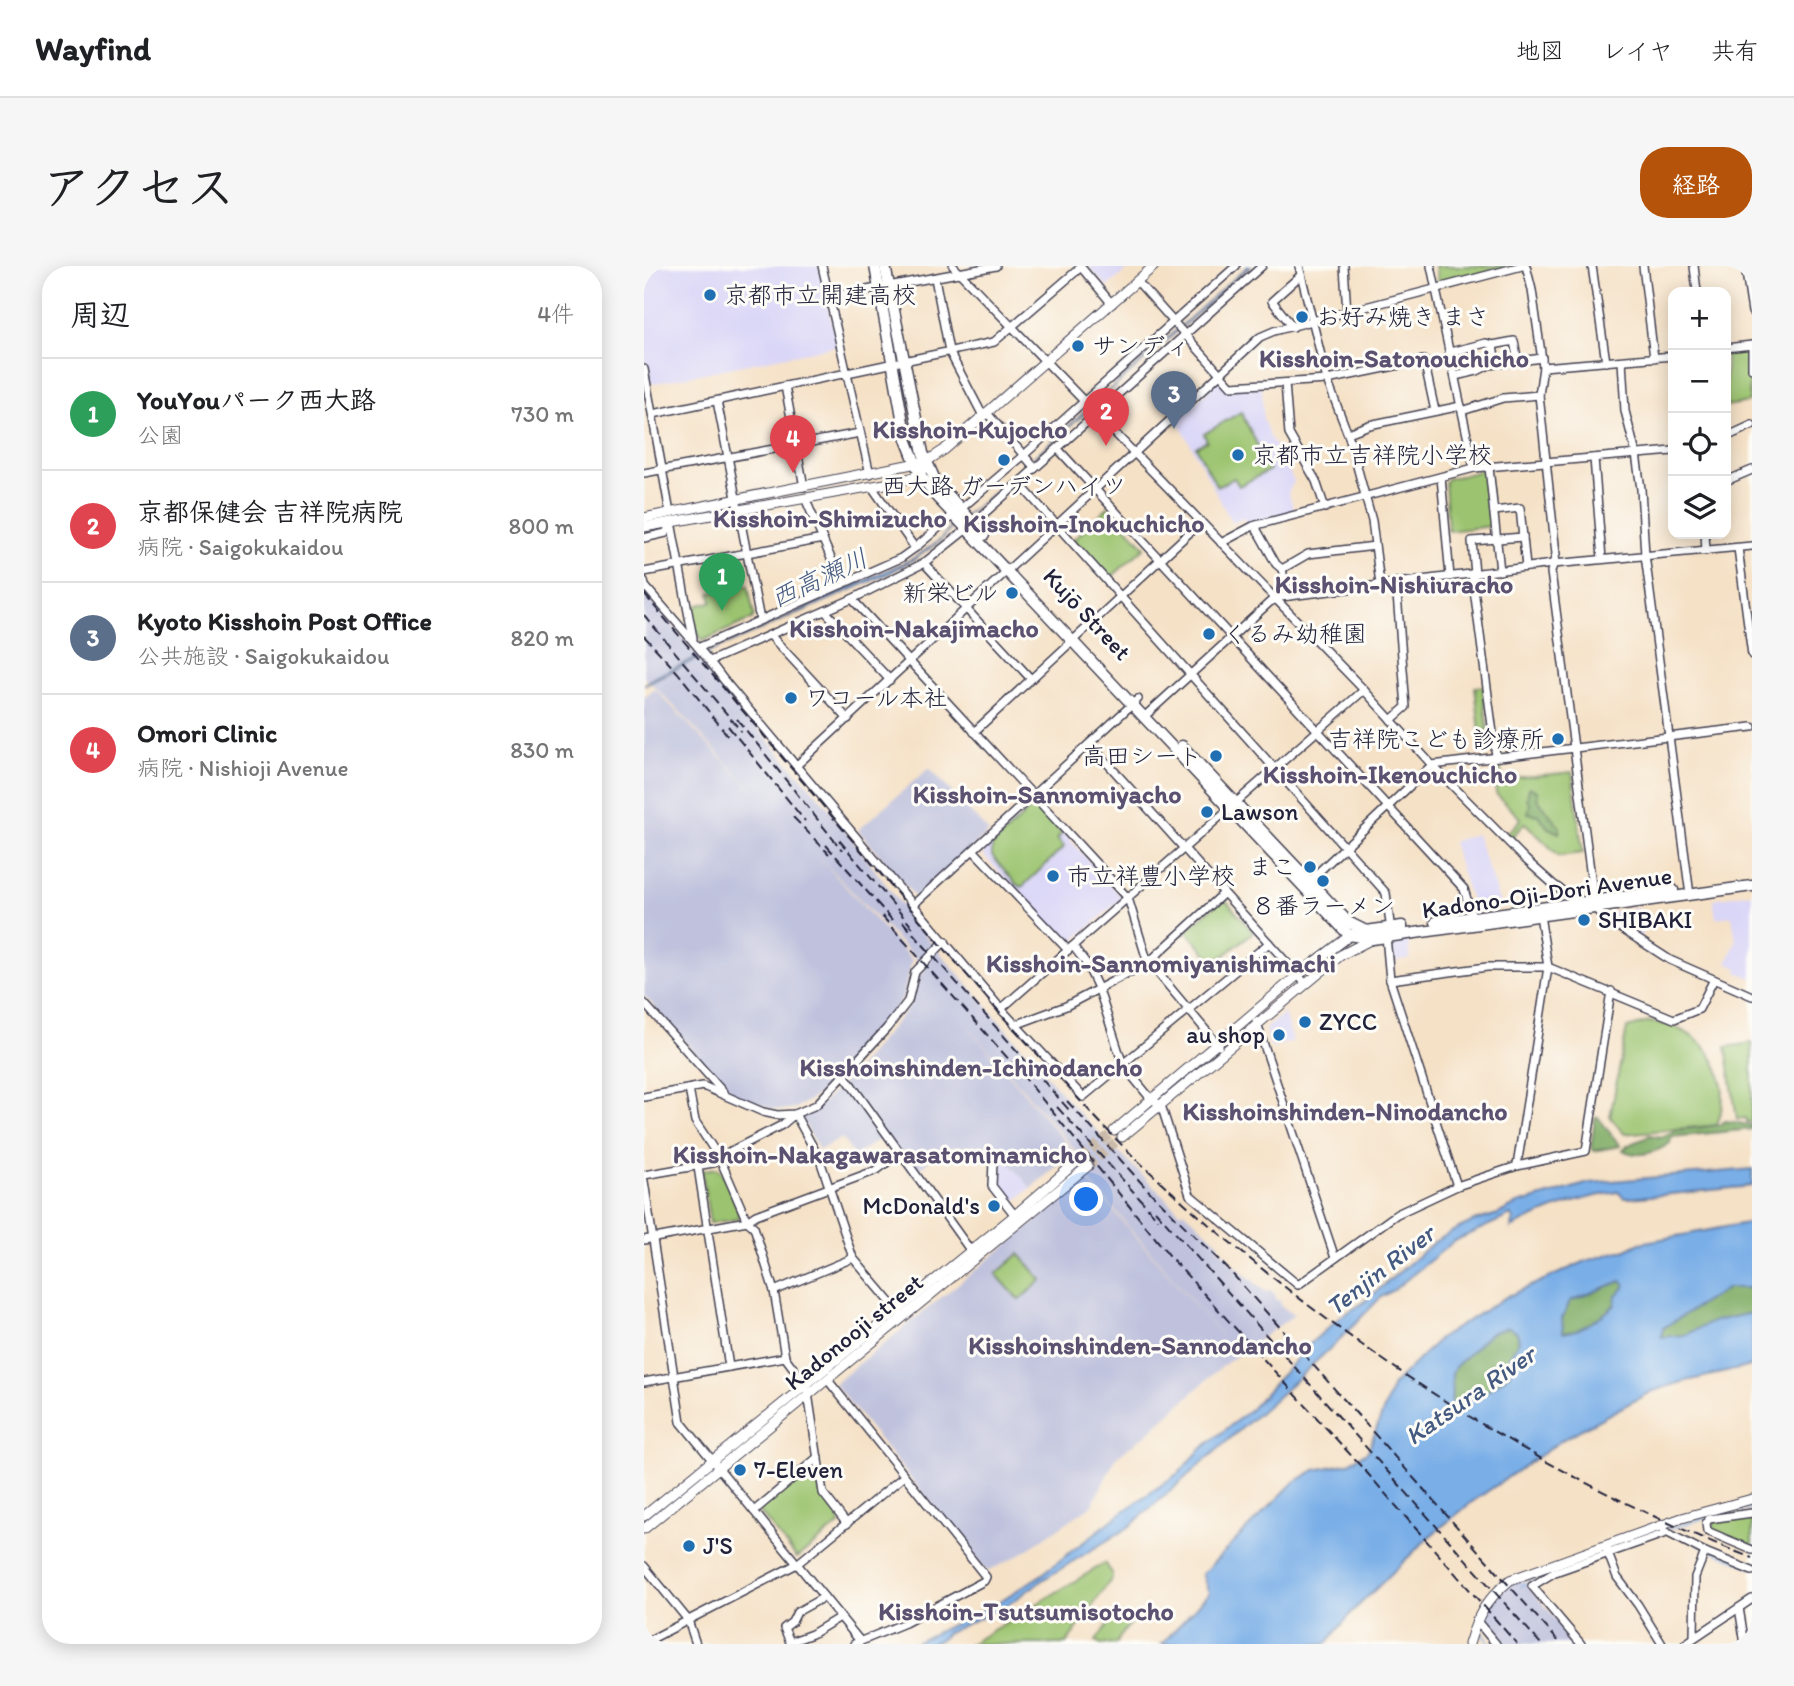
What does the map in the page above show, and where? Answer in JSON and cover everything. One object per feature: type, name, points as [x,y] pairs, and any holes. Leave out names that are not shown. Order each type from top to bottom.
[{"type":"highway","name":"Kujō Street","points":[[874,266],[884,286]]},
{"type":"highway","name":"Kujō Street","points":[[885,266],[884,286],[899,363],[919,436],[936,481],[965,520]]},
{"type":"highway","name":"Kujō Street","points":[[899,363],[906,439],[917,468],[934,494],[965,520],[1011,568],[1307,884],[1348,922],[1369,935]]},
{"type":"highway","name":"Kadono-Oji-Dori Avenue","points":[[1473,920],[1540,915],[1752,879]]},
{"type":"highway","name":"Kujō Street","points":[[1307,884],[1349,935]]},
{"type":"highway","name":"Kadono-Oji-Dori Avenue","points":[[1690,891],[1752,886]]},
{"type":"highway","name":"Kadono-Oji-Dori Avenue","points":[[1349,935],[1389,933],[1578,902],[1595,904]]},
{"type":"main road","points":[[644,518],[670,517],[805,498],[911,478],[917,468],[944,450],[1154,266]]},
{"type":"main road","points":[[737,506],[804,487],[917,468]]},
{"type":"main road","points":[[644,527],[670,517]]},
{"type":"main road","points":[[1341,955],[1348,946],[1348,922]]},
{"type":"main road","points":[[1349,935],[1151,1099],[1118,1134],[1161,1105],[1341,955],[1369,935]]},
{"type":"main road","name":"Kadonooji street","points":[[1017,1218],[1081,1158]]},
{"type":"main road","name":"Kadonooji street","points":[[644,1516],[671,1499],[973,1253],[1087,1166]]},
{"type":"main road","name":"Kadonooji street","points":[[807,1389],[827,1379],[863,1343]]},
{"type":"main road","name":"Kadonooji street","points":[[644,1529],[671,1499]]},
{"type":"main road","points":[[1469,1644],[1479,1624],[1481,1609],[1493,1594],[1510,1580],[1662,1530],[1712,1508],[1752,1499]]},
{"type":"street","points":[[822,266],[870,474]]},
{"type":"street","points":[[953,266],[1364,690],[1432,765],[1526,860],[1578,902]]},
{"type":"street","points":[[829,297],[992,266]]},
{"type":"street","points":[[710,661],[852,599],[924,563],[1024,456],[1236,266]]},
{"type":"street","points":[[700,647],[901,558],[965,520],[1019,483],[1262,266]]},
{"type":"street","points":[[1299,266],[1327,380],[1348,433],[1366,497],[1380,584]]},
{"type":"street","points":[[1345,266],[1347,313]]},
{"type":"street","points":[[1431,266],[1474,468]]},
{"type":"street","points":[[797,765],[1260,337],[1524,266],[1532,290],[1542,363],[1539,395],[1556,554],[1551,572],[1595,904],[1602,916],[1670,960],[1752,996]]},
{"type":"street","points":[[1592,266],[1606,362]]},
{"type":"street","points":[[1643,266],[1654,358]]},
{"type":"street","points":[[1694,266],[1696,287]]},
{"type":"street","points":[[1745,266],[1752,312]]},
{"type":"street","points":[[653,414],[994,342],[1080,267],[1112,304]]},
{"type":"street","points":[[1293,327],[1272,301],[1301,275]]},
{"type":"street","points":[[935,278],[949,351],[985,414],[1035,468]]},
{"type":"street","points":[[1137,281],[1231,386],[1327,380],[1424,360],[1435,411]]},
{"type":"street","points":[[1450,352],[1486,343],[1493,345],[1514,341],[1518,362]]},
{"type":"street","points":[[1493,345],[1496,363]]},
{"type":"street","points":[[1731,347],[1752,345],[1752,369]]},
{"type":"street","points":[[1455,376],[1496,363],[1606,362],[1668,357]]},
{"type":"street","points":[[1622,361],[1625,411],[1636,454],[1645,555],[1690,891]]},
{"type":"street","points":[[644,373],[693,639]]},
{"type":"street","points":[[1285,383],[1289,435],[1316,481],[1325,508]]},
{"type":"street","points":[[785,386],[804,487]]},
{"type":"street","points":[[1348,433],[1368,425],[1435,411],[1462,408],[1503,398],[1539,395]]},
{"type":"street","points":[[717,401],[760,620]]},
{"type":"street","points":[[1731,435],[1752,425]]},
{"type":"street","points":[[644,473],[860,433]]},
{"type":"street","points":[[1058,449],[1464,889],[1473,920]]},
{"type":"street","points":[[1221,543],[1257,526],[1474,468],[1668,452]]},
{"type":"street","points":[[1594,458],[1602,559]]},
{"type":"street","points":[[1489,467],[1500,571]]},
{"type":"street","points":[[1731,479],[1752,470]]},
{"type":"street","points":[[1441,477],[1450,577]]},
{"type":"street","points":[[1019,483],[1386,893],[1390,980],[1457,1186]]},
{"type":"street","points":[[872,486],[915,548]]},
{"type":"street","points":[[805,498],[842,584]]},
{"type":"street","points":[[1494,511],[1520,508],[1526,568]]},
{"type":"street","points":[[644,538],[666,533],[670,517]]},
{"type":"street","points":[[974,732],[1201,522]]},
{"type":"street","points":[[1257,526],[1276,564],[1282,569],[1288,596]]},
{"type":"street","points":[[1496,756],[1473,574],[1472,541],[1523,537]]},
{"type":"street","points":[[1705,539],[1706,551]]},
{"type":"street","points":[[644,572],[823,540]]},
{"type":"street","points":[[1282,569],[1308,554],[1375,545]]},
{"type":"street","points":[[1148,714],[1275,599],[1553,564],[1752,546]]},
{"type":"street","points":[[1738,548],[1752,655]]},
{"type":"street","points":[[924,563],[1031,679]]},
{"type":"street","points":[[644,581],[645,586],[700,647],[1001,1009],[1083,1097],[1269,943]]},
{"type":"street","points":[[1391,720],[1406,707],[1396,582]]},
{"type":"street","points":[[852,599],[1128,898],[1149,962],[1224,1053]]},
{"type":"street","points":[[825,611],[890,680]]},
{"type":"street","points":[[769,635],[848,719]]},
{"type":"street","points":[[1001,1009],[1364,690]]},
{"type":"street","points":[[914,904],[1135,701]]},
{"type":"street","points":[[1307,884],[1432,765],[1574,746],[1752,727]]},
{"type":"street","points":[[1090,744],[1306,984]]},
{"type":"street","points":[[974,851],[1086,963],[1099,990],[1123,1065],[1151,1099],[1161,1105],[1190,1195],[1298,1285],[1397,1214],[1457,1186],[1517,1166],[1586,1151],[1611,991]]},
{"type":"street","points":[[1015,1025],[1066,1006],[1149,962],[1224,893]]},
{"type":"street","points":[[1517,1166],[1548,967],[1540,915]]},
{"type":"street","points":[[644,1175],[713,1163],[723,1155],[782,1125],[795,1114],[816,1105],[887,1028],[908,1001],[915,972],[945,942]]},
{"type":"street","points":[[1390,980],[1487,967],[1548,967],[1674,1018],[1699,1009],[1713,981]]},
{"type":"street","points":[[644,1003],[726,1095]]},
{"type":"street","points":[[1252,1014],[1259,1024],[1335,1258]]},
{"type":"street","points":[[845,1076],[973,1253]]},
{"type":"street","points":[[644,1097],[703,1086],[762,1112],[795,1114]]},
{"type":"street","points":[[689,1089],[695,1121],[720,1158],[747,1220],[754,1227],[774,1291],[786,1357],[807,1389],[823,1493],[847,1524]]},
{"type":"street","points":[[795,1114],[820,1160],[853,1258],[900,1313]]},
{"type":"street","points":[[648,1239],[747,1220],[877,1170],[900,1153]]},
{"type":"street","points":[[993,1161],[992,1186],[1017,1218]]},
{"type":"street","points":[[698,1167],[729,1367]]},
{"type":"street","points":[[644,1181],[648,1239],[681,1422],[840,1617],[857,1643],[915,1618],[984,1581],[986,1577],[827,1379]]},
{"type":"street","points":[[774,1291],[853,1258]]},
{"type":"street","points":[[644,1382],[786,1357]]},
{"type":"street","points":[[754,1511],[818,1457]]},
{"type":"street","points":[[644,1643],[797,1564],[904,1476]]},
{"type":"street","points":[[1752,1513],[1709,1519],[1706,1527],[1707,1531],[1752,1550]]},
{"type":"street","points":[[1662,1530],[1705,1552],[1752,1571]]},
{"type":"street","points":[[1581,1644],[1532,1586],[1606,1548],[1617,1577],[1662,1644]]},
{"type":"street","points":[[1694,1637],[1695,1577],[1705,1552]]},
{"type":"street","points":[[644,1566],[688,1620],[696,1644]]},
{"type":"street","points":[[824,1597],[797,1612],[792,1622],[784,1628],[787,1643],[812,1634],[840,1617]]},
{"type":"street","points":[[1685,1644],[1752,1599]]},
{"type":"street","points":[[1739,1608],[1745,1644]]},
{"type":"street","points":[[1479,1624],[1496,1644]]},
{"type":"shaded area","points":[[644,266],[819,266],[837,346],[650,384],[644,354]]},
{"type":"shaded area","points":[[1088,266],[1132,266],[1107,287]]},
{"type":"shaded area","name":"京都市立吉祥院小学校","points":[[1219,380],[1229,387],[1262,387],[1263,418],[1269,436],[1294,482],[1288,492],[1295,512],[1247,525],[1243,517],[1232,523],[1177,419]]},
{"type":"shaded area","points":[[644,590],[752,722],[826,805],[921,931],[1080,1114],[1181,1213],[1184,1211],[1220,1244],[1217,1247],[1229,1257],[1228,1260],[1267,1293],[1269,1290],[1275,1294],[1276,1300],[1281,1301],[1280,1305],[1294,1315],[1221,1367],[1147,1434],[1117,1456],[1092,1505],[1024,1552],[989,1571],[985,1570],[834,1384],[1087,1180],[1232,1348],[1088,1179],[1094,1172],[954,1010],[1074,1152],[1031,1188],[994,1145],[945,1148],[912,1175],[883,1137],[854,1156],[842,1138],[819,1150],[801,1117],[815,1110],[852,1075],[911,1004],[920,973],[923,975],[925,969],[814,852],[912,960],[903,997],[894,1011],[818,1095],[796,1108],[782,1110],[737,1096],[727,1090],[644,995],[644,698],[655,689],[765,804],[644,677]]},
{"type":"shaded area","points":[[929,768],[989,832],[916,898],[858,830]]},
{"type":"shaded area","name":"市立祥豊小学校","points":[[1033,804],[1037,804],[1121,896],[1121,899],[1070,944],[984,856],[983,850]]},
{"type":"shaded area","points":[[1476,834],[1501,906],[1474,910],[1452,842]]},
{"type":"shaded area","points":[[1752,893],[1752,978],[1737,972],[1738,968],[1727,963],[1736,941],[1732,916],[1716,918],[1713,899]]},
{"type":"shaded area","points":[[1638,908],[1642,933],[1640,937],[1606,916],[1606,913]]},
{"type":"shaded area","points":[[1408,940],[1410,959],[1393,962],[1391,942]]},
{"type":"shaded area","name":"au shop","points":[[1284,1013],[1293,1041],[1271,1048],[1265,1029]]},
{"type":"shaded area","points":[[994,1145],[1031,1188],[1010,1205],[994,1184]]},
{"type":"shaded area","points":[[1521,1578],[1577,1644],[1500,1644],[1490,1632],[1493,1628],[1482,1620],[1489,1604],[1511,1582]]},
{"type":"green space","points":[[1435,266],[1513,266],[1442,285],[1438,283]]},
{"type":"green space","points":[[1746,349],[1750,353],[1749,402],[1731,405],[1731,350]]},
{"type":"green space","points":[[1241,412],[1270,470],[1239,486],[1234,478],[1217,487],[1196,447],[1207,441],[1204,434]]},
{"type":"green space","points":[[1485,470],[1488,473],[1492,526],[1448,531],[1445,482],[1447,479]]},
{"type":"green space","points":[[1108,507],[1145,547],[1108,580],[1073,540]]},
{"type":"green space","points":[[748,585],[754,615],[752,619],[702,641],[693,624],[690,607],[712,602],[710,593]]},
{"type":"green space","points":[[1483,686],[1488,730],[1480,731],[1475,687]]},
{"type":"green space","points":[[1499,759],[1504,779],[1572,772],[1583,853],[1559,856],[1525,823],[1512,837],[1507,833],[1521,819],[1496,794],[1493,760]]},
{"type":"green space","points":[[1529,787],[1537,791],[1538,800],[1560,827],[1559,833],[1548,828],[1538,815],[1528,813]]},
{"type":"green space","points":[[1034,805],[1062,834],[1057,839],[1064,847],[1022,887],[1016,884],[992,856],[992,846]]},
{"type":"green space","points":[[1225,899],[1253,932],[1215,963],[1186,931]]},
{"type":"green space","points":[[1649,1022],[1668,1025],[1685,1032],[1700,1042],[1711,1055],[1719,1070],[1722,1087],[1722,1106],[1717,1125],[1624,1134],[1610,1117],[1627,1028]]},
{"type":"green space","points":[[1752,1043],[1752,1122],[1747,1122],[1746,1118],[1737,1119],[1726,1047]]},
{"type":"green space","points":[[1598,1117],[1620,1146],[1594,1151],[1591,1147],[1595,1118]]},
{"type":"green space","points":[[1725,1121],[1752,1125],[1752,1129],[1671,1137],[1670,1143],[1647,1153],[1635,1154],[1623,1150],[1650,1135],[1661,1137],[1677,1130],[1720,1125]]},
{"type":"green space","points":[[717,1168],[726,1178],[740,1216],[738,1219],[710,1223],[702,1172]]},
{"type":"green space","points":[[1019,1254],[1042,1280],[1019,1300],[996,1274]]},
{"type":"green space","points":[[1621,1281],[1625,1284],[1621,1293],[1602,1317],[1583,1328],[1563,1333],[1562,1319],[1570,1301]]},
{"type":"green space","points":[[1728,1288],[1752,1288],[1752,1313],[1715,1321],[1684,1335],[1661,1337],[1663,1328]]},
{"type":"green space","points":[[1508,1327],[1517,1332],[1519,1341],[1508,1359],[1510,1374],[1482,1395],[1451,1407],[1452,1374],[1455,1367],[1490,1333]]},
{"type":"green space","points":[[814,1464],[817,1465],[821,1494],[839,1515],[840,1524],[797,1558],[758,1510]]},
{"type":"green space","points":[[1752,1515],[1752,1547],[1712,1529],[1715,1521]]},
{"type":"green space","points":[[1105,1563],[1112,1573],[1112,1578],[1066,1644],[970,1644]]},
{"type":"green space","points":[[1117,1612],[1131,1622],[1115,1644],[1101,1644],[1096,1641]]},
{"type":"water","points":[[1248,266],[1251,266],[1007,482],[996,491]]},
{"type":"water","points":[[977,506],[940,541],[915,559],[889,573],[712,651],[644,685],[653,678],[712,650],[914,558],[940,540],[952,525]]},
{"type":"water","points":[[1752,1169],[1752,1186],[1630,1198],[1624,1198],[1618,1192],[1604,1194],[1563,1205],[1511,1228],[1514,1219],[1511,1215],[1454,1241],[1380,1298],[1274,1400],[1129,1527],[1009,1604],[947,1633],[937,1641],[913,1644],[1000,1601],[1041,1575],[1121,1513],[1180,1472],[1200,1450],[1251,1409],[1311,1343],[1340,1317],[1363,1303],[1433,1243],[1455,1230],[1515,1205],[1589,1183]]},
{"type":"water","points":[[1752,1222],[1752,1288],[1728,1288],[1663,1328],[1661,1337],[1684,1335],[1715,1321],[1752,1313],[1752,1366],[1650,1392],[1565,1438],[1472,1502],[1429,1537],[1353,1611],[1326,1644],[1162,1644],[1209,1593],[1202,1574],[1293,1483],[1315,1470],[1349,1463],[1368,1451],[1393,1385],[1439,1339],[1506,1297],[1586,1261],[1624,1251],[1640,1243]],"holes":[[[1621,1281],[1625,1284],[1624,1288],[1616,1295],[1612,1308],[1583,1327],[1563,1333],[1562,1319],[1570,1301]],[[1508,1327],[1517,1332],[1519,1341],[1508,1359],[1510,1374],[1482,1395],[1451,1407],[1452,1374],[1455,1367],[1490,1333]]]},
{"type":"waterway","points":[[1718,1514],[1752,1509]]},
{"type":"waterway","points":[[1625,1543],[1706,1517]]},
{"type":"waterway","points":[[1697,1544],[1752,1567]]},
{"type":"waterway","points":[[1521,1586],[1547,1571]]},
{"type":"waterway","points":[[1481,1628],[1480,1631],[1490,1644]]},
{"type":"tunnel","points":[[1081,1158],[1114,1131]]},
{"type":"tunnel","points":[[1088,1166],[1122,1137]]},
{"type":"railway","points":[[644,594],[973,982],[1096,1118],[1203,1220],[1348,1335],[1424,1388],[1503,1437],[1584,1482],[1667,1522],[1752,1558]]},
{"type":"railway","points":[[644,615],[741,731]]},
{"type":"railway","points":[[644,636],[678,673],[729,737]]},
{"type":"railway","points":[[737,719],[842,850]]},
{"type":"railway","points":[[728,726],[805,821]]},
{"type":"railway","points":[[793,817],[829,854]]},
{"type":"railway","points":[[839,840],[913,928]]},
{"type":"railway","points":[[826,845],[893,921]]},
{"type":"railway","points":[[882,916],[1020,1072],[1174,1261],[1368,1474],[1517,1644]]},
{"type":"railway","points":[[903,922],[1070,1111]]},
{"type":"railway","points":[[1067,1101],[1146,1188],[1228,1269],[1561,1644]]},
{"type":"railway","points":[[1057,1107],[1158,1219]]},
{"type":"railway","points":[[1155,1210],[1541,1644]]},
{"type":"place","name":"京都市立開建高校","points":[[710,295]]},
{"type":"place","name":"お好み焼き まさ","points":[[1302,317]]},
{"type":"place","name":"サンディ","points":[[1078,346]]},
{"type":"place","name":"Kyoto Kisshoin Post Office","points":[[1174,429]]},
{"type":"place","name":"京都保健会 吉祥院病院","points":[[1106,446]]},
{"type":"place","name":"京都市立吉祥院小学校","points":[[1238,455]]},
{"type":"place","name":"西大路 ガーデンハイツ","points":[[1004,460]]},
{"type":"place","name":"Omori Clinic","points":[[793,473]]},
{"type":"place","name":"新栄ビル","points":[[1012,593]]},
{"type":"place","name":"YouYouパーク西大路","points":[[722,611]]},
{"type":"place","name":"くるみ幼稚園","points":[[1209,634]]},
{"type":"place","name":"ワコール本社","points":[[791,698]]},
{"type":"place","name":"吉祥院こども診療所","points":[[1558,739]]},
{"type":"place","name":"高田シート","points":[[1216,756]]},
{"type":"place","name":"Lawson","points":[[1207,812]]},
{"type":"place","name":"まこ","points":[[1310,867]]},
{"type":"place","name":"市立祥豊小学校","points":[[1053,876]]},
{"type":"place","name":"８番ラーメン","points":[[1323,881]]},
{"type":"place","name":"SHIBAKI","points":[[1584,920]]},
{"type":"place","name":"ZYCC","points":[[1305,1022]]},
{"type":"place","name":"au shop","points":[[1279,1035]]},
{"type":"place","name":"McDonald's","points":[[994,1206]]},
{"type":"place","name":"7-Eleven","points":[[740,1470]]},
{"type":"place","name":"J'S","points":[[689,1546]]},
{"type":"district","name":"Kisshoin-Satonouchicho","points":[[1394,358]]},
{"type":"district","name":"Kisshoin-Kujocho","points":[[970,429]]},
{"type":"district","name":"Kisshoin-Shimizucho","points":[[830,518]]},
{"type":"district","name":"Kisshoin-Inokuchicho","points":[[1084,523]]},
{"type":"district","name":"Kisshoin-Nishiuracho","points":[[1394,584]]},
{"type":"district","name":"Kisshoin-Nakajimacho","points":[[914,628]]},
{"type":"district","name":"Kisshoin-Ikenouchicho","points":[[1390,774]]},
{"type":"district","name":"Kisshoin-Sannomiyacho","points":[[1047,794]]},
{"type":"district","name":"Kisshoin-Sannomiyanishimachi","points":[[1161,963]]},
{"type":"district","name":"Kisshoinshinden-Ichinodancho","points":[[971,1067]]},
{"type":"district","name":"Kisshoinshinden-Ninodancho","points":[[1345,1111]]},
{"type":"district","name":"Kisshoin-Nakagawarasatominamicho","points":[[880,1154]]},
{"type":"district","name":"Kisshoinshinden-Sannodancho","points":[[1140,1345]]},
{"type":"district","name":"Kisshoin-Tsutsumisotocho","points":[[1026,1611]]},
{"type":"water label","name":"西高瀬川","points":[[819,578]]},
{"type":"water label","name":"Tenjin River","points":[[1380,1270]]},
{"type":"water label","name":"Katsura River","points":[[1470,1395]]}]
